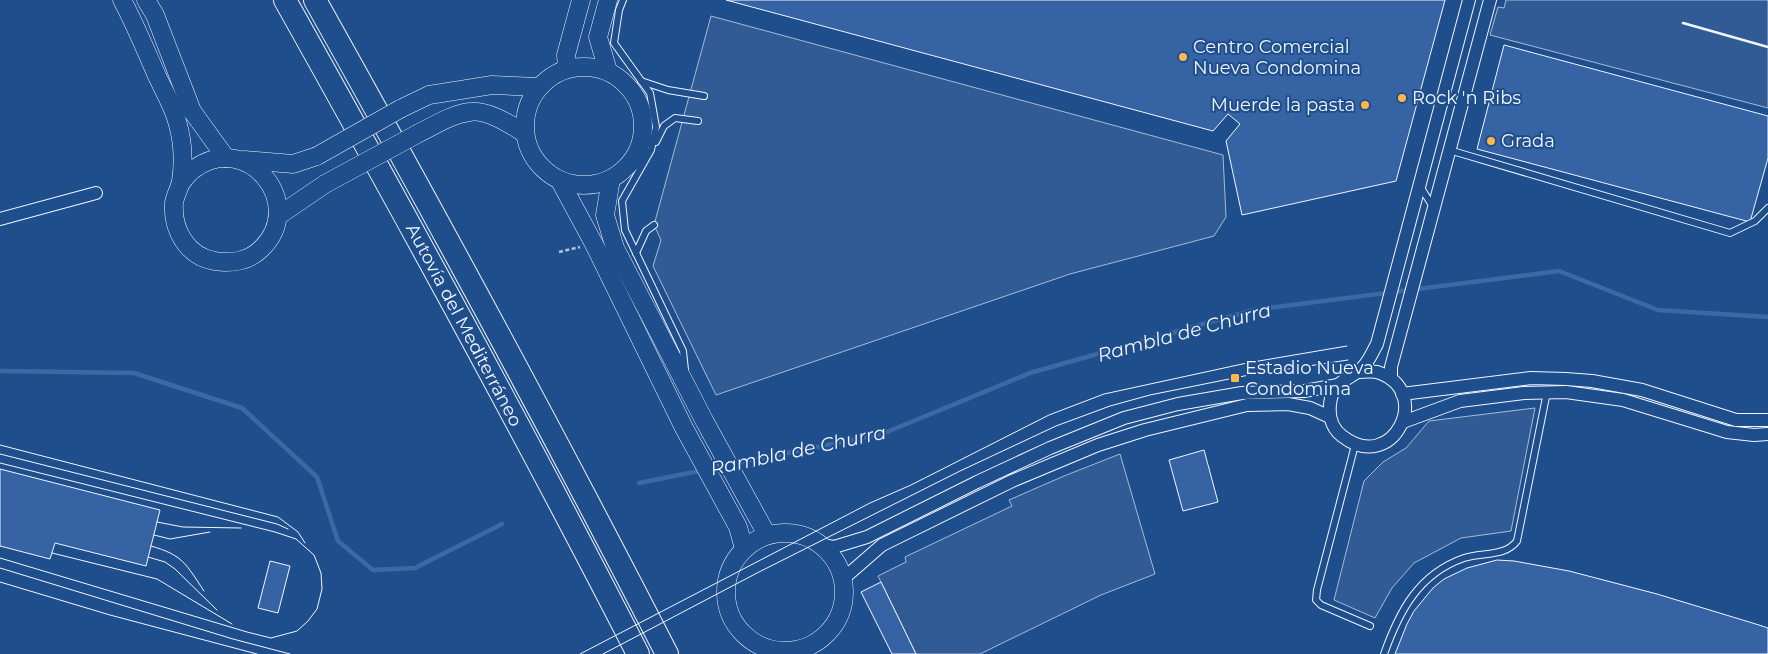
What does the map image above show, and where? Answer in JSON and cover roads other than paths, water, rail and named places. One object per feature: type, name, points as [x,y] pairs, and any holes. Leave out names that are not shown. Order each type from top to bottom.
[{"type":"highway","name":"Autovía del Mediterráneo","points":[[285,0],[405,214],[577,535],[638,654]]},
{"type":"highway","name":"Autovía del Mediterráneo","points":[[315,0],[429,203],[590,504],[667,654]]},
{"type":"street","points":[[122,0],[177,120],[184,147],[181,183],[174,200],[174,219],[180,237],[192,251],[208,260],[227,263],[245,259],[261,249],[272,234],[278,216],[273,188],[265,176],[254,166],[233,159],[192,111],[146,0]]},
{"type":"street","points":[[567,68],[566,55],[581,0]]},
{"type":"street","points":[[608,0],[598,37],[608,71]]},
{"type":"street","points":[[1358,372],[1375,372],[1391,379],[1402,394],[1406,409],[1399,430],[1390,440],[1374,447],[1355,445],[1340,435],[1330,417],[1331,397],[1338,385],[1365,366],[1377,344],[1469,0]]},
{"type":"street","points":[[1391,379],[1391,367],[1490,0]]},
{"type":"street","points":[[560,181],[577,185],[594,185],[611,179],[626,168],[637,152],[643,134],[642,114],[636,96],[624,81],[608,71],[588,66],[567,68],[551,76],[538,87],[526,108],[524,133],[530,153],[547,171],[560,181],[594,244],[684,428],[738,527],[744,549]]},
{"type":"street","points":[[181,183],[193,169],[208,161],[233,159],[294,164],[317,156],[400,109],[429,95],[492,85],[538,87]]},
{"type":"street","points":[[278,216],[326,184],[447,119],[472,111],[499,118],[524,133]]},
{"type":"street","points":[[611,179],[605,215],[614,248],[767,536]]},
{"type":"street","points":[[0,219],[96,193]]},
{"type":"street","points":[[1402,394],[1531,378],[1574,379],[1642,390],[1736,420],[1768,420]]},
{"type":"street","points":[[821,545],[834,547],[868,537],[1009,467],[1124,418],[1178,404],[1242,393],[1304,390],[1338,385]]},
{"type":"street","points":[[1403,422],[1460,401],[1524,393],[1566,392],[1623,400],[1727,432],[1754,435],[1768,434]]},
{"type":"street","points":[[843,579],[882,545],[1012,481],[1098,445],[1145,430],[1247,405],[1288,404],[1310,408],[1330,417]]},
{"type":"street","points":[[786,533],[804,536],[821,545],[835,560],[843,579],[844,598],[839,617],[829,632],[816,649],[785,653],[767,649],[751,642],[739,630],[730,614],[726,597],[727,580],[733,563],[744,549],[754,541],[767,536],[786,533]]},
{"type":"lane","points":[[622,0],[614,42],[650,93],[656,127],[652,150]]},
{"type":"lane","points":[[641,80],[668,90],[704,96]]},
{"type":"lane","points":[[687,386],[683,351],[625,230],[622,201],[664,126],[675,118],[698,121]]},
{"type":"lane","points":[[1449,150],[1730,232],[1755,220],[1768,208]]},
{"type":"lane","points":[[1420,185],[1433,208]]},
{"type":"lane","points":[[636,253],[646,231],[654,226]]},
{"type":"lane","points":[[1384,654],[1401,612],[1425,581],[1440,570],[1465,557],[1503,552],[1512,548],[1517,541],[1547,392]]},
{"type":"lane","points":[[1355,445],[1316,590],[1316,600],[1321,605],[1370,626]]},
{"type":"waterway","name":"Rambla de Churra","points":[[733,464],[882,434],[1030,373],[1253,310],[1559,271],[1658,310],[1768,317]]},
{"type":"waterway","name":"Rambla de Churra","points":[[0,371],[134,373],[242,408],[317,477],[338,541],[373,570],[415,568],[502,524]]},
{"type":"waterway","name":"Rambla de Churra","points":[[639,483],[704,470]]},
{"type":"tram line","points":[[580,654],[870,503],[911,485],[1049,415],[1104,394],[1247,363],[1347,346]]},
{"type":"tram line","points":[[603,654],[757,573],[960,471],[1056,426],[1110,406],[1150,395],[1249,375],[1348,360]]},
{"type":"tram line","points":[[0,445],[278,517],[298,532],[305,543]]},
{"type":"tram line","points":[[0,454],[277,524],[288,529]]},
{"type":"tram line","points":[[0,463],[275,532],[296,539],[314,555],[321,573],[322,589],[317,609],[308,621],[297,631],[271,638],[0,558]]},
{"type":"tram line","points":[[157,522],[183,527],[241,528]]},
{"type":"tram line","points":[[154,535],[170,539],[210,532]]},
{"type":"tram line","points":[[151,546],[162,549],[183,562],[204,591]]},
{"type":"tram line","points":[[52,553],[157,579],[232,624]]},
{"type":"tram line","points":[[148,557],[165,562],[175,569],[217,610]]},
{"type":"tram line","points":[[0,568],[233,639],[290,654]]},
{"type":"tram line","points":[[0,582],[110,615],[257,654]]},
{"type":"place","name":"Centro Comercial Nueva Condomina","points":[[1183,57]]},
{"type":"place","name":"Rock 'n Ribs","points":[[1402,98]]},
{"type":"place","name":"Muerde la pasta","points":[[1365,105]]},
{"type":"place","name":"Grada","points":[[1491,141]]},
{"type":"place","name":"Estadio Nueva Condomina","points":[[1235,378]]}]
